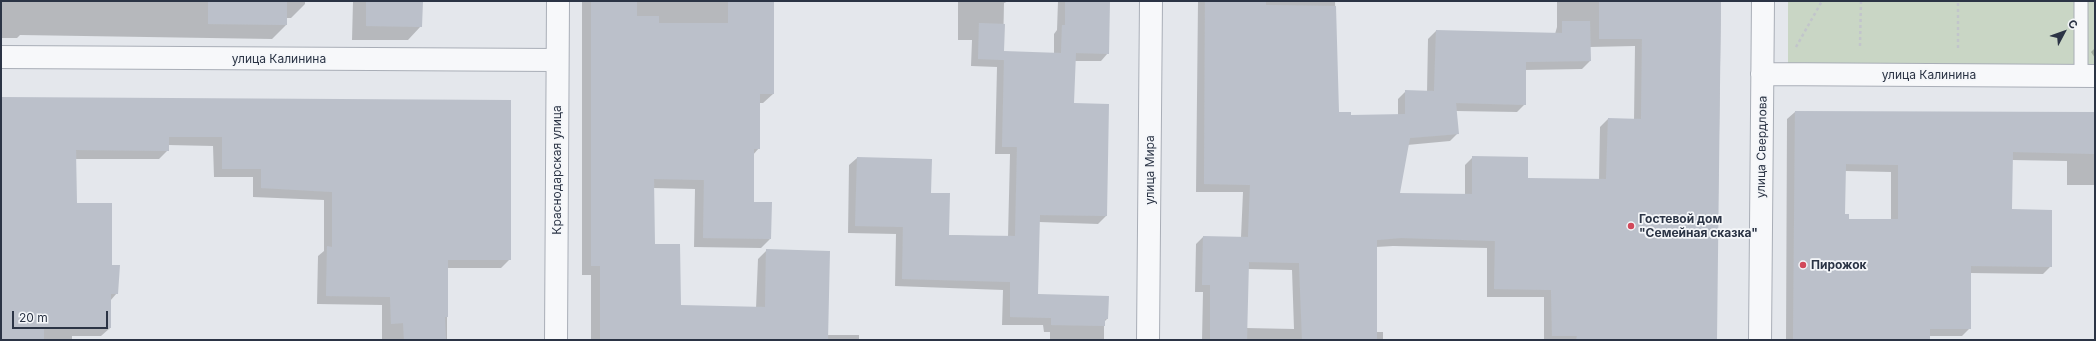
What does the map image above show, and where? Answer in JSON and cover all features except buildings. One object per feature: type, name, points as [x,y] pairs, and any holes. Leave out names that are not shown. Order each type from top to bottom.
[{"type":"street","name":"Краснодарская улица","points":[[556,340],[558,1]]},
{"type":"street","name":"улица Мира","points":[[1148,340],[1151,1]]},
{"type":"street","name":"улица Свердлова","points":[[1760,340],[1763,1]]},
{"type":"street","name":"улица Калинина","points":[[1,57],[557,60]]},
{"type":"street","name":"улица Калинина","points":[[1762,74],[2088,76]]},
{"type":"lane","points":[[2081,1],[2088,76]]},
{"type":"path","points":[[1792,54],[1822,1]]},
{"type":"path","points":[[1860,47],[1861,1]]},
{"type":"path","points":[[1958,1],[1958,55]]},
{"type":"green space","points":[[1788,1],[2095,1],[2095,65],[1788,63]]},
{"type":"place","name":"Гостевой дом \"Семейная сказка\"","points":[[1631,226]]},
{"type":"place","name":"Пирожок","points":[[1803,265]]}]
